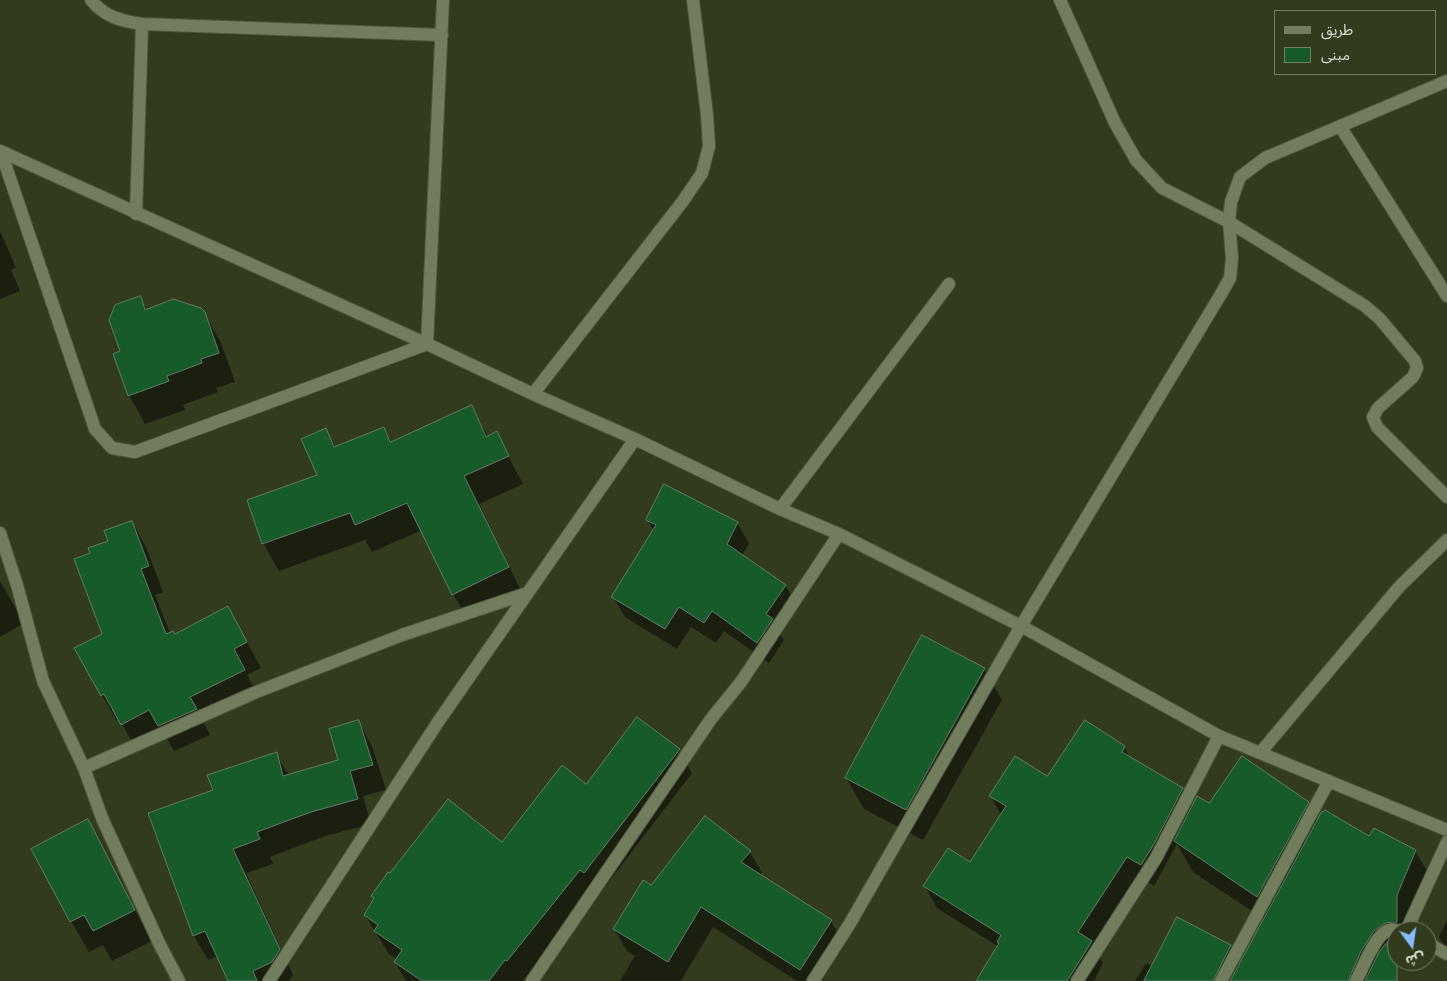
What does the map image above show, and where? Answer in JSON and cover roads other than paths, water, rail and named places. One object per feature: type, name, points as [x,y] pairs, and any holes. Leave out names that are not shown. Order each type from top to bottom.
[{"type":"street","points":[[91,0],[113,18],[142,24],[442,35]]},
{"type":"street","points":[[427,344],[443,0]]},
{"type":"street","points":[[532,394],[677,208],[702,172],[709,146],[709,138],[693,0]]},
{"type":"street","points":[[1060,0],[1115,123],[1136,160],[1162,188],[1229,222],[1365,306],[1380,319],[1415,361],[1417,368],[1413,377],[1378,408],[1374,417],[1377,427],[1447,497]]},
{"type":"street","points":[[136,214],[142,24]]},
{"type":"street","points":[[813,981],[849,925],[1021,626],[1230,278],[1232,258],[1229,222],[1230,202],[1240,177],[1265,158],[1447,81]]},
{"type":"street","points":[[1340,126],[1447,296]]},
{"type":"street","points":[[1,151],[95,429],[112,448],[135,452],[427,344]]},
{"type":"street","points":[[1,151],[136,214],[427,344],[532,394],[636,439],[780,509],[839,534],[1021,626],[1219,736],[1447,830]]},
{"type":"street","points":[[780,509],[949,284]]},
{"type":"street","points":[[269,981],[440,719],[636,439]]},
{"type":"street","points":[[0,533],[17,585],[43,681],[84,768],[102,818],[160,945],[179,981]]},
{"type":"street","points":[[532,981],[711,719],[741,682],[839,534]]},
{"type":"street","points":[[1260,753],[1399,587],[1447,540]]},
{"type":"street","points":[[84,768],[254,693],[402,635],[528,593]]},
{"type":"street","points":[[1077,981],[1156,858],[1219,736]]},
{"type":"street","points":[[1221,981],[1330,781]]},
{"type":"street","points":[[1411,921],[1447,842]]},
{"type":"street","points":[[1356,981],[1378,940],[1387,931]]}]
